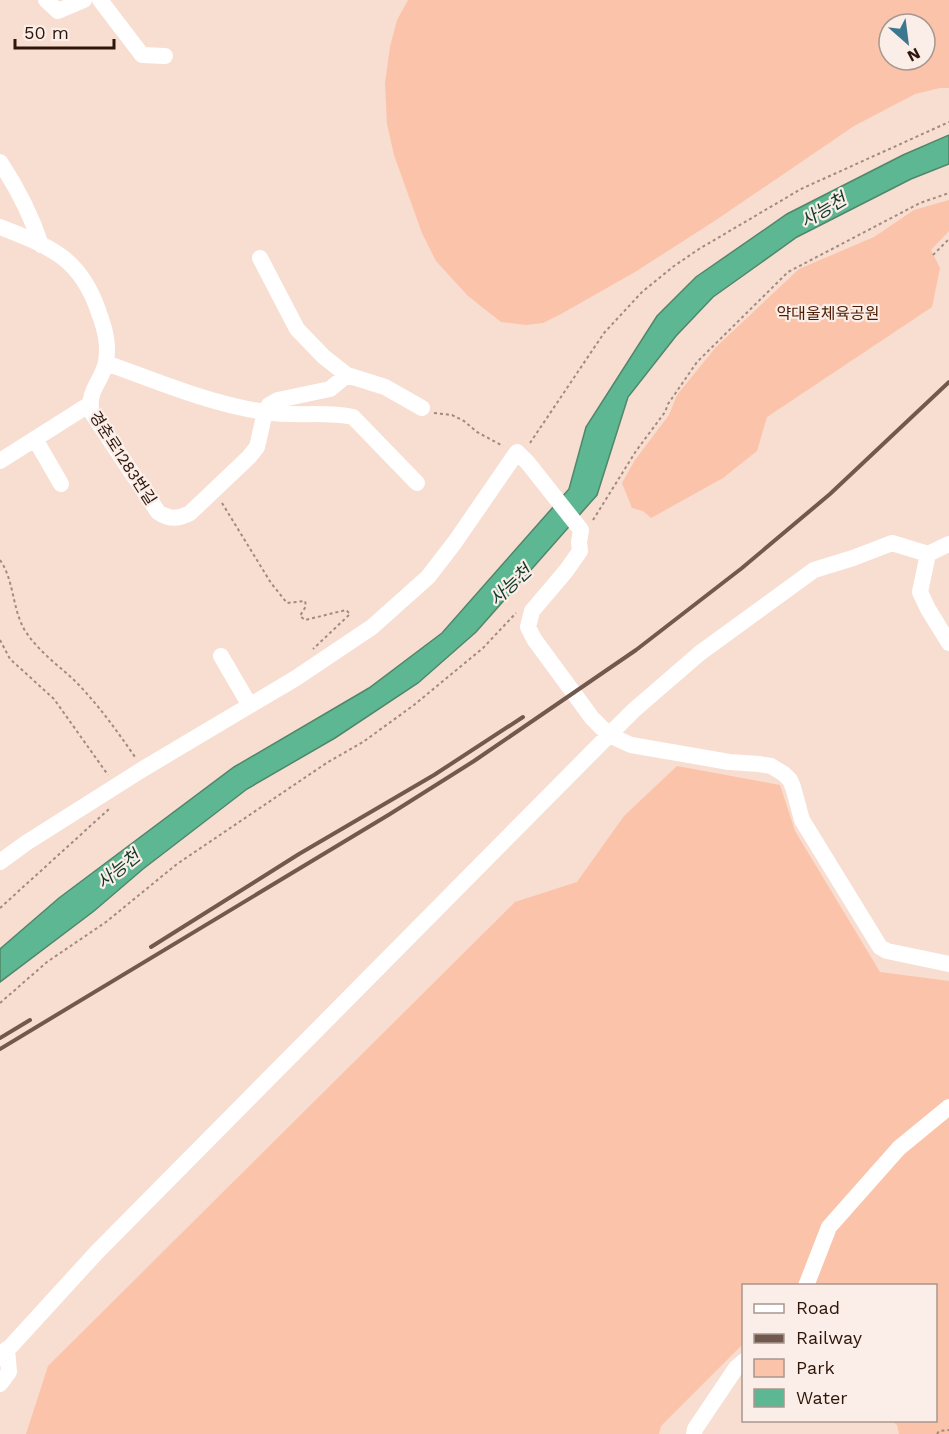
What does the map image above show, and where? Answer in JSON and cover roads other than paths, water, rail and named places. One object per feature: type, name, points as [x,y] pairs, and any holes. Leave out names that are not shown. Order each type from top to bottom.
[{"type":"street","points":[[46,0],[58,10],[84,0]]},
{"type":"street","points":[[100,0],[142,55],[165,57]]},
{"type":"street","points":[[0,162],[33,220],[41,245]]},
{"type":"street","name":"경춘로1283번길","points":[[0,227],[62,256],[83,276],[93,293],[107,336],[106,363],[91,396],[92,413],[158,512],[174,519],[181,518],[190,513],[214,491],[249,458],[257,447],[265,412]]},
{"type":"street","points":[[260,258],[297,329],[324,357],[347,375],[385,387],[422,408]]},
{"type":"street","points":[[106,363],[217,403],[287,415],[342,414],[353,417],[417,483]]},
{"type":"street","points":[[265,412],[269,405],[278,400],[330,389],[347,375]]},
{"type":"street","points":[[0,461],[90,404]]},
{"type":"street","points":[[35,439],[62,484]]},
{"type":"street","points":[[0,862],[143,769],[321,662],[372,627],[428,577],[523,457],[580,536],[580,551],[532,611],[528,627],[534,639],[579,700],[609,735],[630,745],[729,762],[771,766],[784,774],[790,780],[802,820],[880,947],[887,951],[949,964]]},
{"type":"street","points":[[0,1384],[9,1372],[4,1354],[97,1252],[634,710],[700,653],[814,570],[892,543],[928,554],[949,544]]},
{"type":"street","points":[[928,554],[920,592],[949,643]]},
{"type":"street","points":[[221,656],[249,704]]},
{"type":"street","points":[[807,1284],[829,1227],[899,1148],[949,1107]]},
{"type":"street","points":[[694,1434],[695,1429],[736,1368],[742,1363]]},
{"type":"water","name":"사능천","points":[[949,135],[949,164],[911,179],[797,237],[713,297],[676,336],[628,397],[597,495],[476,632],[418,683],[335,738],[247,789],[143,869],[94,911],[0,982],[0,949],[59,898],[234,767],[369,688],[442,633],[569,489],[586,427],[657,316],[696,277],[787,214],[903,155]]},
{"type":"railway","points":[[0,1049],[390,814],[474,761],[636,650],[742,568],[830,494],[949,382]]},
{"type":"railway","points":[[151,947],[299,854],[434,775],[523,717]]},
{"type":"railway","points":[[0,1038],[30,1020]]},
{"type":"park label","name":"약대울체육공원","points":[[828,313]]}]
